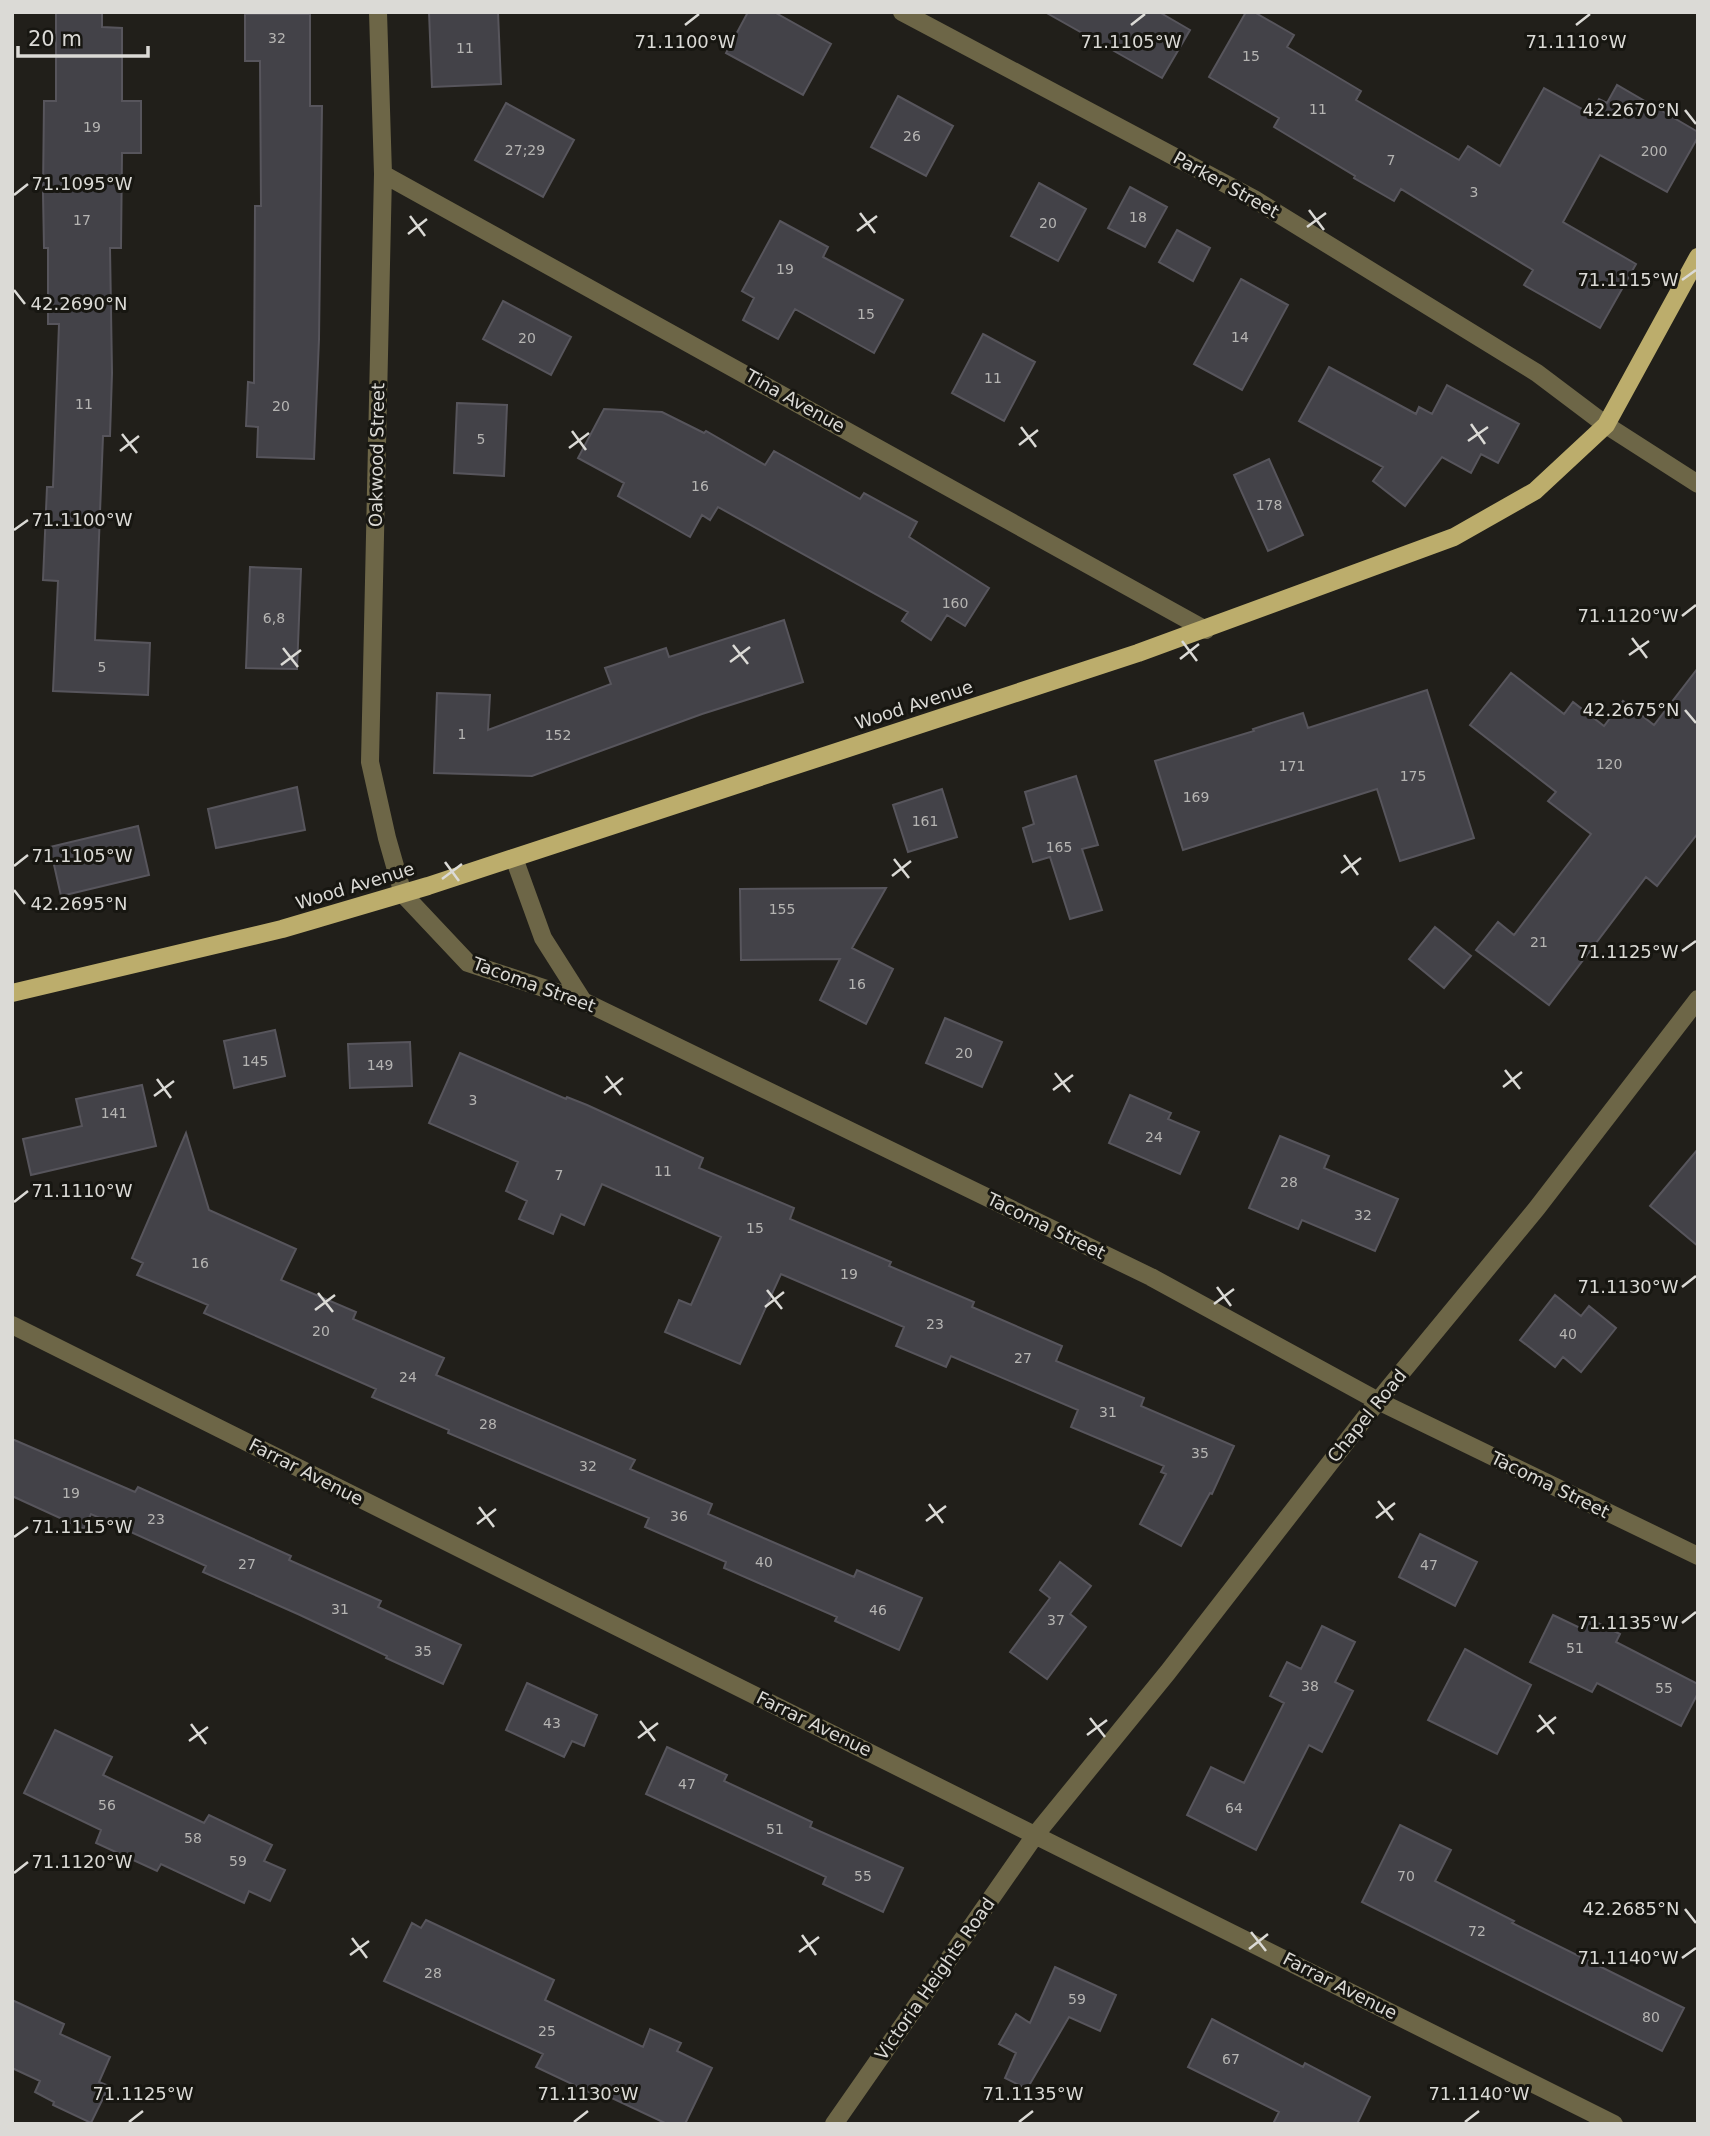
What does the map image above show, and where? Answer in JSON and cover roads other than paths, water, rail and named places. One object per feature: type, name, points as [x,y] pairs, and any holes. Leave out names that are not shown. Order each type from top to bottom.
[{"type":"main road","name":"Wood Avenue","points":[[12,993],[282,929],[403,894],[1206,630],[1454,537],[1535,491],[1606,425],[1698,257]]},
{"type":"street","name":"Oakwood Street","points":[[378,12],[383,174],[370,762],[403,894]]},
{"type":"street","name":"Parker Street","points":[[902,12],[1254,198],[1537,373],[1606,425],[1698,484]]},
{"type":"street","name":"Tina Avenue","points":[[383,174],[1206,630]]},
{"type":"street","points":[[514,858],[542,938],[583,1001]]},
{"type":"street","name":"Tacoma Street","points":[[403,894],[468,963],[583,1001],[1152,1277],[1378,1401],[1698,1556]]},
{"type":"street","name":"Chapel Road","points":[[1036,1834],[1177,1661],[1378,1401],[1537,1208],[1698,999]]},
{"type":"street","name":"Farrar Avenue","points":[[12,1325],[1614,2124]]},
{"type":"street","name":"Victoria Heights Road","points":[[835,2124],[1036,1834]]}]
